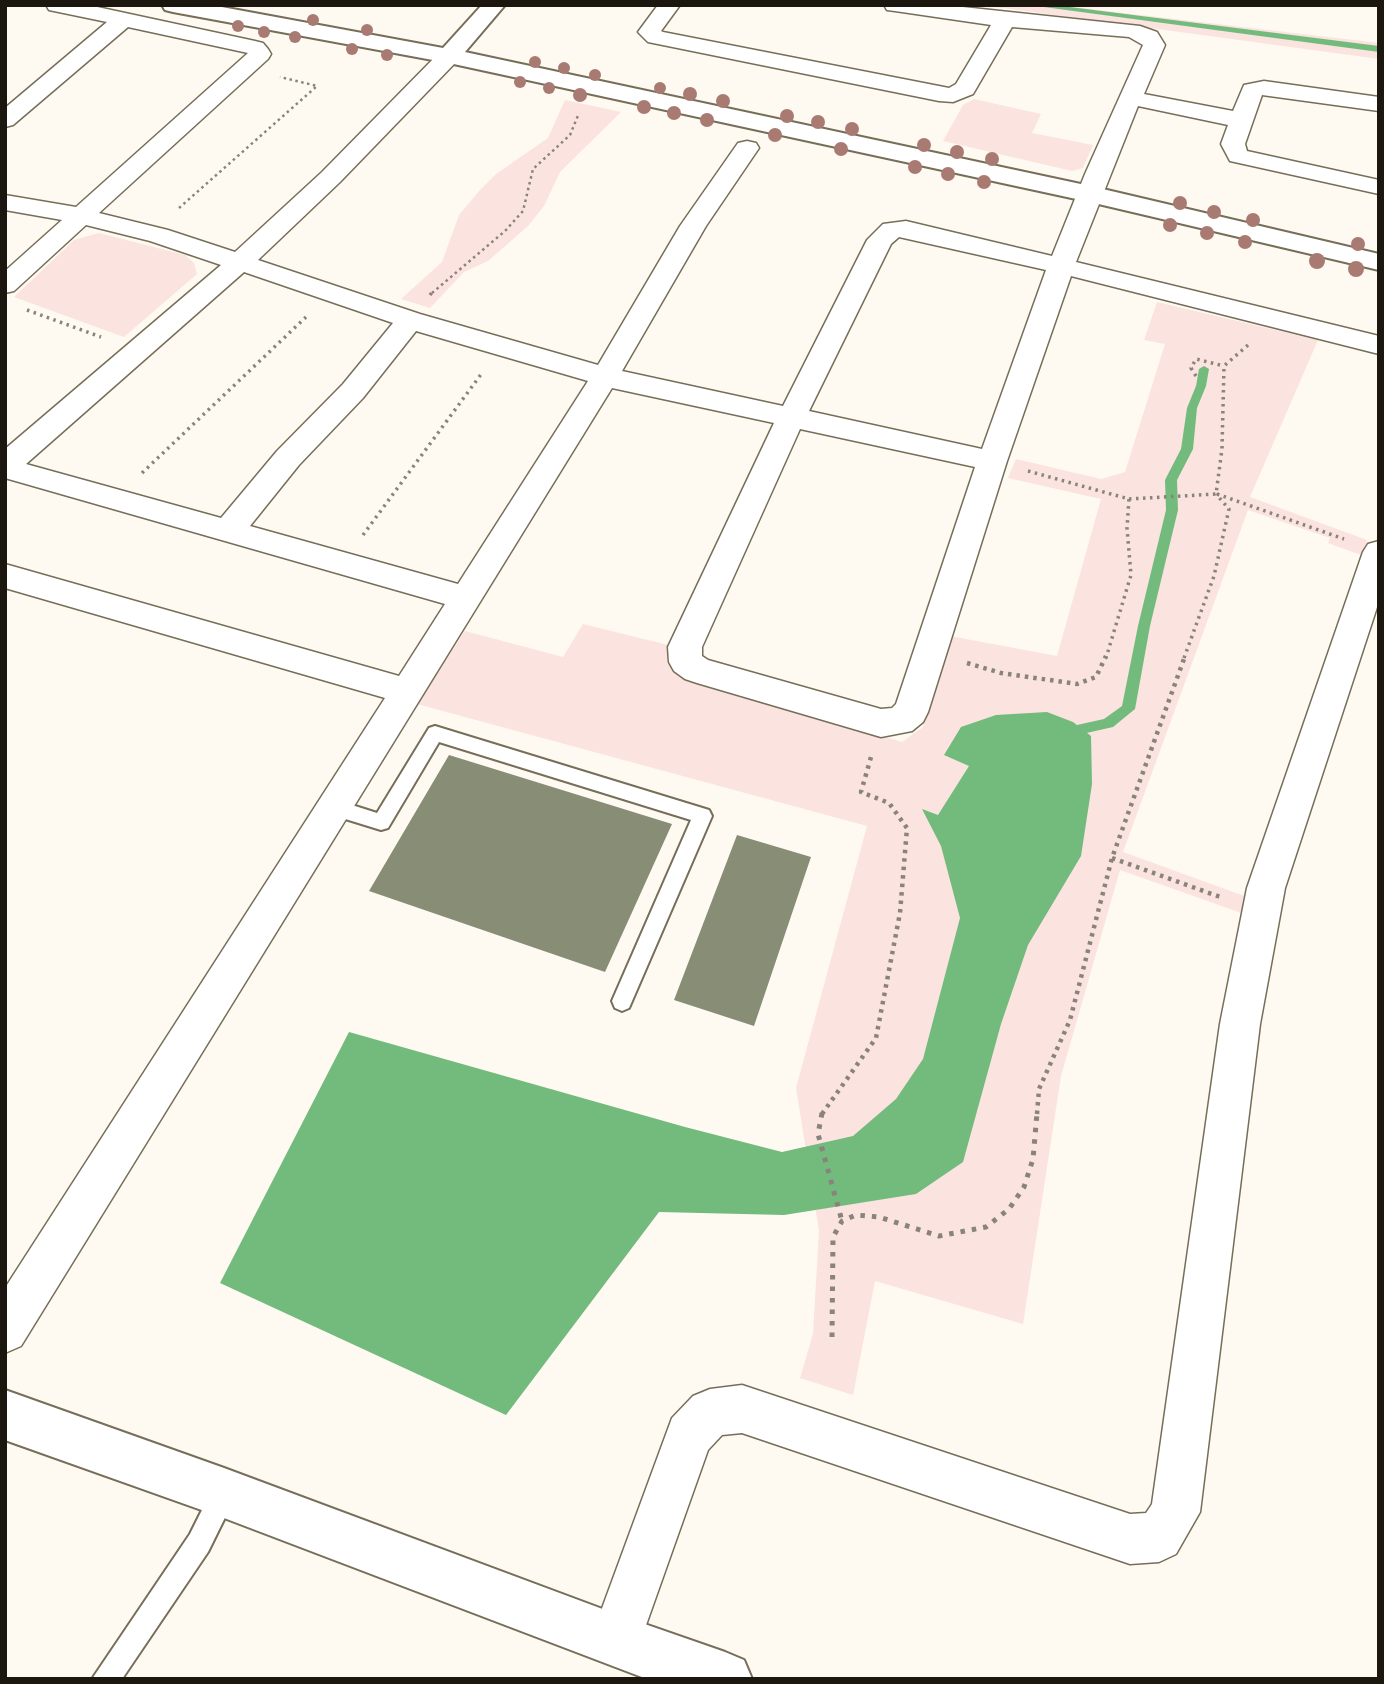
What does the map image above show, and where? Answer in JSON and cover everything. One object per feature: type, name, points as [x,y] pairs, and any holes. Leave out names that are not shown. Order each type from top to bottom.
[{"type":"street","points":[[12,296],[81,216],[260,54],[255,48],[57,5]]},
{"type":"street","points":[[173,5],[449,56],[1090,194],[1379,262]]},
{"type":"street","points":[[5,467],[241,261],[331,177],[449,56],[494,5]]},
{"type":"street","points":[[669,5],[649,32],[656,37],[953,95],[965,89],[1005,20]]},
{"type":"street","points":[[895,5],[1005,20],[1132,31],[1149,37],[1154,45],[1061,266],[992,461],[911,712],[900,721],[881,723],[697,670],[686,662],[685,647],[791,418],[880,240],[892,229],[906,229],[1061,266],[1279,318],[1379,345]]},
{"type":"street","points":[[5,120],[124,19]]},
{"type":"street","points":[[1379,104],[1264,88],[1252,90],[1233,144],[1239,156],[1379,187]]},
{"type":"street","points":[[1131,98],[1240,120]]},
{"type":"street","points":[[5,1330],[606,377],[693,226],[747,148]]},
{"type":"street","points":[[5,202],[81,216],[159,235],[410,320],[606,377],[992,461]]},
{"type":"street","points":[[228,531],[288,458],[353,391],[410,320]]},
{"type":"street","points":[[5,467],[466,598]]},
{"type":"street","points":[[616,1641],[689,1435],[710,1413],[742,1409],[1130,1539],[1159,1537],[1175,1512],[1240,1024],[1266,888],[1366,547]]},
{"type":"street","points":[[5,576],[406,691]]},
{"type":"street","points":[[5,1415],[224,1493],[616,1641],[725,1679]]},
{"type":"lane","points":[[333,807],[381,822],[435,733],[702,816],[622,1000]]},
{"type":"lane","points":[[106,1679],[199,1543],[224,1493]]},
{"type":"path","points":[[173,214],[317,86],[244,68]]},
{"type":"path","points":[[410,320],[438,285],[505,231],[523,211],[533,169],[570,135],[580,110]]},
{"type":"path","points":[[114,499],[332,293]]},
{"type":"path","points":[[12,296],[109,340]]},
{"type":"path","points":[[832,1336],[833,1237],[842,1221],[856,1215],[879,1217],[939,1236],[986,1227],[1009,1209],[1024,1187],[1033,1159],[1039,1089],[1070,1020],[1112,858],[1213,576],[1229,509],[1216,494],[1222,449],[1224,366],[1229,358],[1279,318]]},
{"type":"path","points":[[343,564],[501,346]]},
{"type":"path","points":[[1196,376],[1191,368],[1196,359],[1224,366]]},
{"type":"path","points":[[992,461],[1129,499],[1151,500],[1216,494],[1366,547]]},
{"type":"path","points":[[929,653],[1001,673],[1046,680],[1077,684],[1096,677],[1103,667],[1131,575],[1127,528],[1129,499]]},
{"type":"path","points":[[842,1221],[818,1134],[822,1113],[876,1038],[900,913],[907,828],[889,803],[861,792]]},
{"type":"path","points":[[1112,858],[1261,912]]},
{"type":"shaded area","points":[[981,5],[1056,5],[1379,43],[1379,59]]},
{"type":"shaded area","points":[[974,99],[1041,114],[1032,133],[1093,145],[1083,168],[1072,171],[943,141],[963,105]]},
{"type":"shaded area","points":[[565,100],[621,112],[560,172],[544,206],[528,226],[488,261],[464,272],[430,308],[401,299],[442,262],[459,215],[480,190],[496,174],[548,138]]},
{"type":"shaded area","points":[[99,233],[185,255],[194,263],[197,274],[124,337],[14,297],[74,240]]},
{"type":"shaded area","points":[[1157,302],[1318,340],[1250,497],[1367,540],[1361,555],[1328,543],[1330,538],[1248,510],[1123,852],[1250,898],[1247,915],[1120,870],[1061,1076],[1023,1324],[875,1281],[853,1395],[800,1378],[813,1334],[819,1231],[796,1088],[867,826],[417,704],[465,631],[563,657],[583,624],[668,645],[667,663],[679,674],[902,742],[923,727],[950,636],[1057,656],[1101,499],[1008,478],[1016,459],[1101,479],[1125,472],[1165,344],[1144,340]]},
{"type":"shaded area","points":[[1047,712],[1073,722],[1091,736],[1092,784],[1081,856],[1028,945],[1001,1024],[963,1162],[916,1194],[784,1215],[659,1212],[506,1415],[220,1283],[349,1032],[782,1152],[853,1136],[896,1099],[923,1059],[960,918],[941,846],[922,809],[938,815],[969,766],[944,755],[961,727],[996,715]]},
{"type":"building","points":[[449,755],[672,824],[605,972],[369,891]]},
{"type":"building","points":[[737,835],[811,857],[754,1026],[674,1000]]},
{"type":"waterway","points":[[1033,5],[1379,49]]},
{"type":"waterway","points":[[1082,729],[1108,723],[1128,709],[1144,626],[1172,510],[1171,480],[1187,449],[1192,408],[1201,386],[1204,369]]}]
